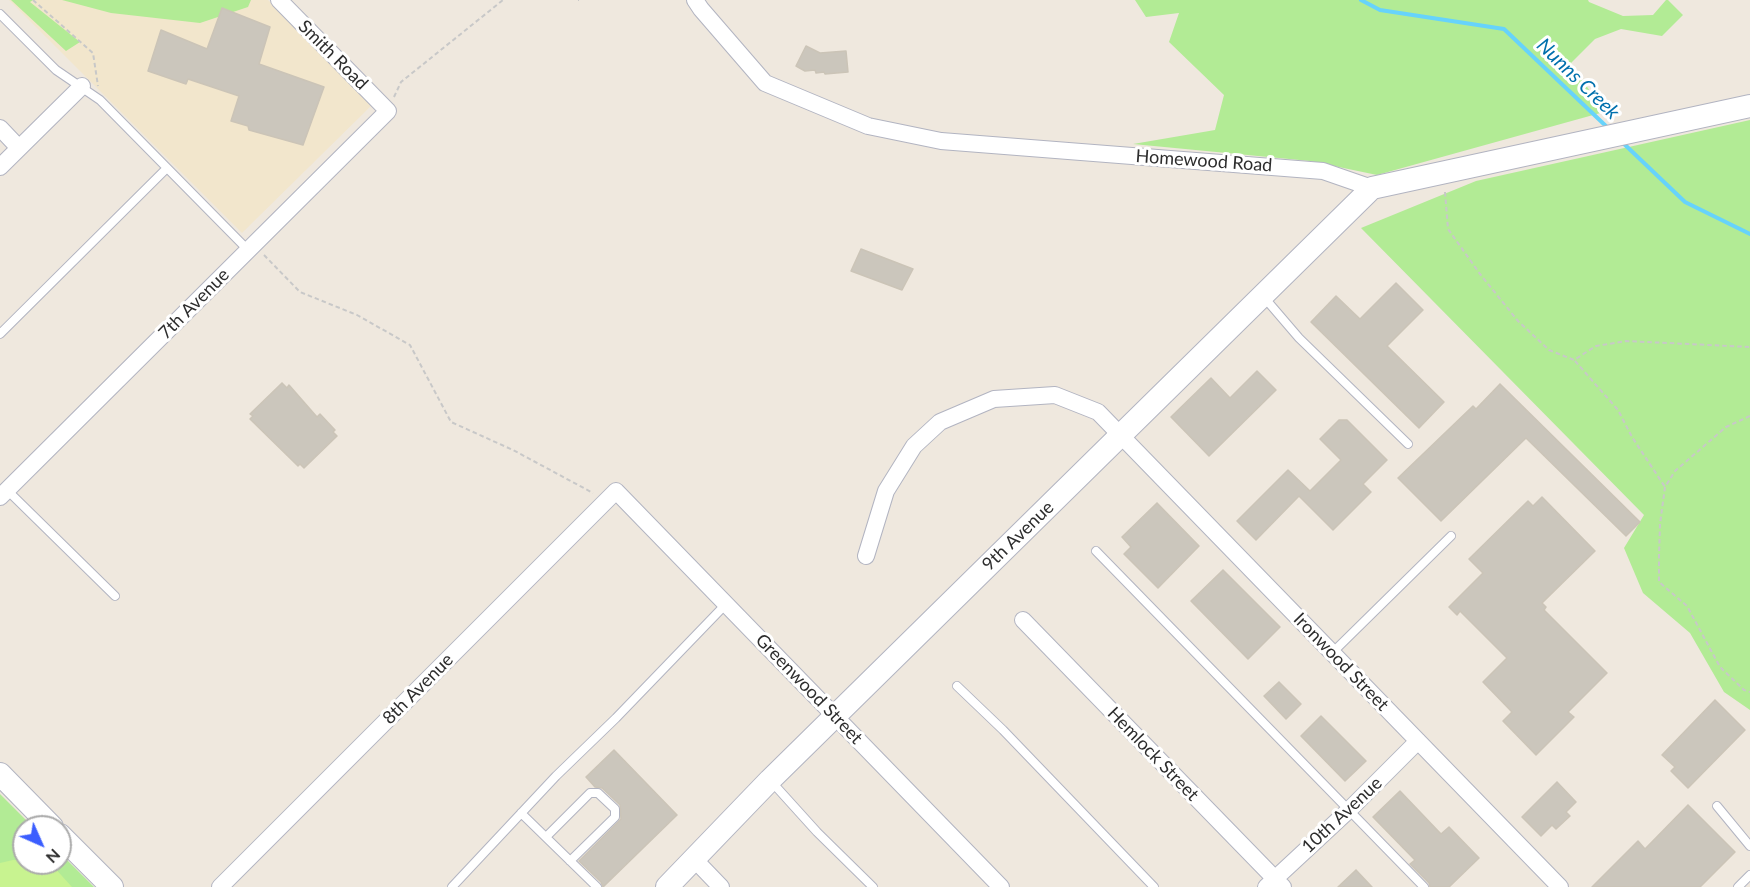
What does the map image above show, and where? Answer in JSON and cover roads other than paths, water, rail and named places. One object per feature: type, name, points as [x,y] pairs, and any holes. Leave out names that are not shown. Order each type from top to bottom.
[{"type":"main road","points":[[1372,188],[1750,106]]},
{"type":"main road","name":"9th Avenue","points":[[667,887],[834,716],[1121,437],[1372,188]]},
{"type":"main road","points":[[0,774],[40,815]]},
{"type":"main road","points":[[72,847],[112,887]]},
{"type":"street","name":"Smith Road","points":[[279,0],[387,111]]},
{"type":"street","name":"Homewood Road","points":[[696,0],[701,9],[765,83],[868,126],[941,141],[1323,171],[1372,188]]},
{"type":"street","points":[[0,167],[82,86]]},
{"type":"street","name":"7th Avenue","points":[[4,494],[387,111]]},
{"type":"street","points":[[0,128],[19,148]]},
{"type":"street","name":"Ironwood Street","points":[[866,556],[886,491],[914,446],[939,422],[994,399],[1054,394],[1098,412],[1560,887]]},
{"type":"street","name":"Greenwood Street","points":[[611,496],[726,604],[1001,887]]},
{"type":"street","name":"8th Avenue","points":[[220,887],[611,496]]},
{"type":"street","name":"Hemlock Street","points":[[1023,620],[1274,884]]},
{"type":"street","name":"10th Avenue","points":[[1274,884],[1418,741]]},
{"type":"street","points":[[695,860],[722,887]]},
{"type":"lane","points":[[0,14],[56,70],[100,100],[167,168],[251,247]]},
{"type":"lane","points":[[0,334],[167,168]]},
{"type":"lane","points":[[1263,296],[1299,338],[1408,444]]},
{"type":"lane","points":[[4,494],[115,596]]},
{"type":"lane","points":[[1332,652],[1451,536]]},
{"type":"lane","points":[[1096,551],[1425,887]]},
{"type":"lane","points":[[452,887],[521,813],[726,604]]},
{"type":"lane","points":[[957,686],[1003,729],[1154,887]]},
{"type":"lane","points":[[770,780],[817,832],[873,887]]},
{"type":"lane","points":[[546,837],[590,793],[598,792],[615,809],[615,817],[570,861]]},
{"type":"lane","points":[[1717,806],[1750,846]]},
{"type":"lane","points":[[521,813],[597,887]]},
{"type":"lane","points":[[1738,887],[1750,875]]},
{"type":"waterway","name":"Nunns Creek","points":[[1361,0],[1380,10],[1504,29],[1608,128]]},
{"type":"waterway","name":"Nunns Creek","points":[[1622,142],[1685,202],[1750,234]]}]
